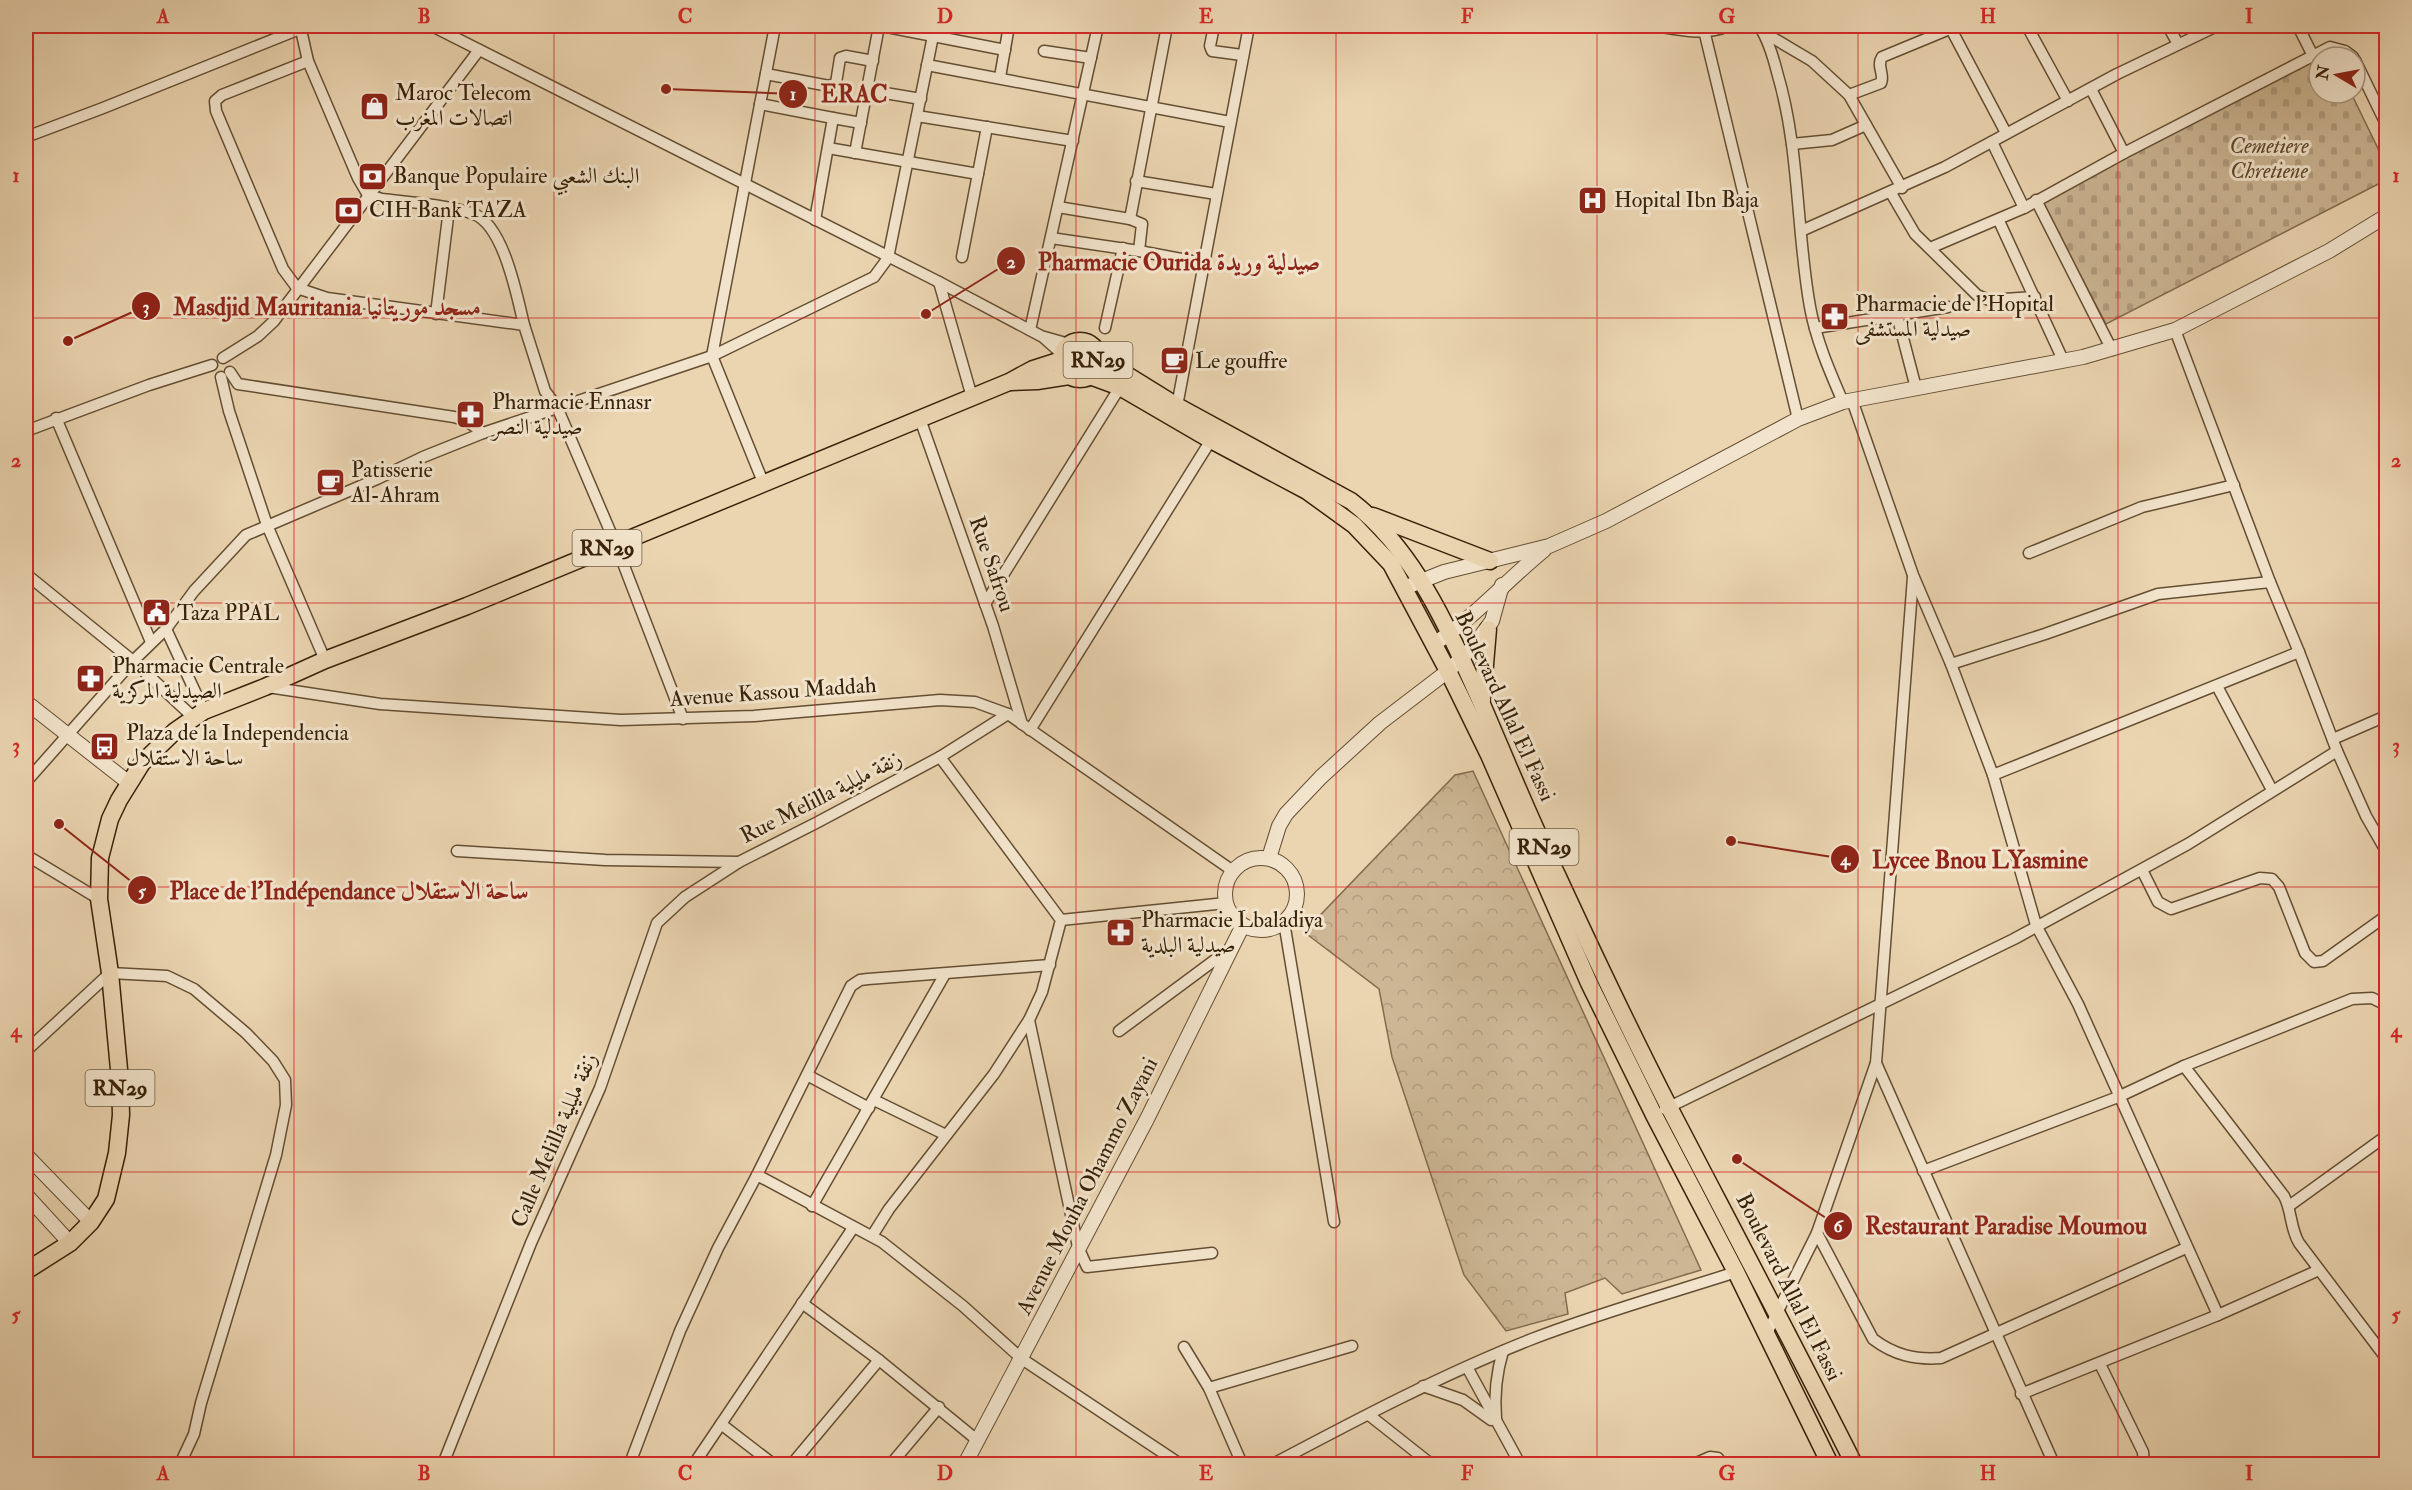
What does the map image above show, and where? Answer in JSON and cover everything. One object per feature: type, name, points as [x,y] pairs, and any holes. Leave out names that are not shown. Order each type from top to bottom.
[{"type":"main road","name":"RN29","points":[[26,1271],[70,1243],[91,1222],[106,1199],[117,1153],[121,1115],[110,973],[99,899],[100,858],[104,838],[119,800],[157,746],[198,714],[325,660],[616,545],[763,482],[1009,382],[1085,342],[1094,347],[1098,357],[1095,371],[1090,376],[1080,379],[1069,376],[1009,382]]},
{"type":"main road","name":"RN29","points":[[1064,353],[1062,366],[1069,376]]},
{"type":"main road","name":"Boulevard Allal El Fassi","points":[[1098,357],[1177,406],[1352,501],[1395,542],[1434,644],[1489,755],[1589,983],[1654,1115],[1737,1272],[1830,1464]]},
{"type":"main road","name":"Boulevard Allal El Fassi","points":[[1090,376],[1120,387],[1211,440],[1307,491],[1354,525],[1412,584],[1449,634],[1557,875],[1669,1107],[1778,1312],[1854,1464]]},
{"type":"main road","points":[[1369,515],[1490,561]]},
{"type":"main road","points":[[1482,704],[1488,629]]},
{"type":"street","points":[[432,26],[939,282],[1041,336],[1064,353]]},
{"type":"street","points":[[763,482],[712,356],[775,26]]},
{"type":"street","points":[[855,153],[881,26],[1005,50]]},
{"type":"street","points":[[1000,77],[1009,26]]},
{"type":"street","points":[[1030,330],[1084,94],[1097,26]]},
{"type":"street","points":[[1130,219],[1167,26]]},
{"type":"street","points":[[1214,26],[1210,46],[1212,51],[1242,55]]},
{"type":"street","points":[[1177,406],[1249,26]]},
{"type":"street","points":[[1655,26],[1678,30],[1718,30],[1728,26]]},
{"type":"street","points":[[2027,26],[2068,102]]},
{"type":"street","points":[[2168,26],[2178,44]]},
{"type":"street","points":[[1801,231],[1902,188],[2178,44],[2217,26]]},
{"type":"street","points":[[2298,26],[2308,45]]},
{"type":"street","points":[[26,137],[304,28],[308,61],[358,178],[368,195],[382,200],[476,215],[496,236],[511,276],[545,391],[557,407],[616,545],[683,719]]},
{"type":"street","points":[[1849,95],[1881,83],[1879,64],[1882,57],[1946,28],[2006,133]]},
{"type":"street","points":[[1704,29],[1798,419]]},
{"type":"street","points":[[1761,29],[1812,60],[1849,95],[1902,188]]},
{"type":"street","points":[[1761,29],[1785,98],[1815,328],[1848,401],[1913,575],[1951,663],[1993,775],[2036,925],[2078,1004],[2218,1315]]},
{"type":"street","points":[[26,782],[151,642],[166,629],[194,591],[246,535],[483,433],[712,356],[867,281],[879,272],[888,258],[933,36]]},
{"type":"street","points":[[223,358],[258,336],[274,321],[479,50]]},
{"type":"street","points":[[1044,51],[1091,58]]},
{"type":"street","points":[[766,74],[829,86],[836,83],[840,58],[846,56],[873,61]]},
{"type":"street","points":[[1930,248],[1999,221],[2124,153],[2307,59]]},
{"type":"street","points":[[308,61],[222,95],[215,101],[216,111],[262,222],[283,269],[297,288],[327,298],[524,325]]},
{"type":"street","points":[[927,65],[1230,122]]},
{"type":"street","points":[[2367,85],[2386,124]]},
{"type":"street","points":[[2091,89],[2124,153]]},
{"type":"street","points":[[867,90],[921,99]]},
{"type":"street","points":[[760,104],[861,123]]},
{"type":"street","points":[[917,116],[1073,141]]},
{"type":"street","points":[[815,220],[833,118]]},
{"type":"street","points":[[1792,144],[1832,140],[1866,125]]},
{"type":"street","points":[[962,257],[987,128]]},
{"type":"street","points":[[1992,142],[2024,208]]},
{"type":"street","points":[[828,148],[978,174]]},
{"type":"street","points":[[1136,181],[1216,194]]},
{"type":"street","points":[[1891,193],[1910,228],[1981,298],[1996,300],[2035,297]]},
{"type":"street","points":[[2036,200],[2112,350]]},
{"type":"street","points":[[1058,207],[1130,219],[1142,224],[1139,251]]},
{"type":"street","points":[[436,314],[449,209]]},
{"type":"street","points":[[1412,584],[1444,572],[1549,546],[1606,521],[1798,419],[1848,401],[2112,350],[2175,330],[2320,256],[2386,216]]},
{"type":"street","points":[[1999,221],[2063,360]]},
{"type":"street","points":[[1051,238],[1123,248],[1203,263]]},
{"type":"street","points":[[1105,328],[1123,248]]},
{"type":"street","points":[[939,282],[972,397]]},
{"type":"street","points":[[1815,328],[1948,307]]},
{"type":"street","points":[[1897,315],[1916,388]]},
{"type":"street","points":[[2175,330],[2270,582],[2337,751],[2366,816],[2386,851]]},
{"type":"street","points":[[26,431],[56,418],[212,365],[217,358],[230,362],[225,375],[229,411],[267,525],[325,660]]},
{"type":"street","points":[[212,365],[213,372],[225,375],[238,384],[454,417],[467,421],[483,433]]},
{"type":"street","points":[[985,604],[1120,387]]},
{"type":"street","points":[[56,418],[151,642]]},
{"type":"street","name":"Rue Safrou","points":[[920,419],[1026,727]]},
{"type":"street","points":[[1026,727],[1211,440]]},
{"type":"street","points":[[2029,553],[2142,507],[2234,485]]},
{"type":"street","points":[[1434,644],[1480,609],[1502,585],[1549,546]]},
{"type":"street","points":[[26,574],[198,714]]},
{"type":"street","points":[[1767,1333],[1817,1233],[1876,1063],[1913,575]]},
{"type":"street","points":[[1951,663],[2045,634],[2158,594],[2270,582]]},
{"type":"street","points":[[1269,858],[1279,826],[1300,799],[1380,723],[1449,671],[1488,629],[1502,585]]},
{"type":"street","points":[[166,629],[198,714]]},
{"type":"street","points":[[1993,775],[2299,651]]},
{"type":"street","points":[[2217,686],[2272,790]]},
{"type":"street","name":"Avenue Kassou Maddah","points":[[265,687],[380,704],[621,720],[754,716],[940,700],[975,702],[1008,714],[1233,871]]},
{"type":"street","points":[[26,702],[129,783]]},
{"type":"street","name":"Rue Melilla زنقة مليلية","points":[[457,851],[640,861],[739,862],[940,757],[1008,714]]},
{"type":"street","points":[[2333,739],[2386,716]]},
{"type":"street","points":[[1654,1115],[2014,939],[2188,844],[2337,751]]},
{"type":"street","points":[[872,1236],[890,1209],[994,1074],[1029,1020],[1042,992],[1060,920],[940,757]]},
{"type":"street","points":[[26,855],[99,899]]},
{"type":"street","points":[[1269,858],[1280,863],[1295,881],[1296,904],[1284,922],[1264,930],[1243,925],[1234,918],[1226,903],[1225,888],[1233,871],[1250,859],[1269,858]]},
{"type":"street","name":"Calle Melilla زنقة مليلية","points":[[442,1464],[531,1243],[600,1088],[657,923],[685,897],[739,862]]},
{"type":"street","points":[[2142,870],[2158,902],[2170,909],[2260,878],[2272,879],[2305,952],[2314,962],[2323,961],[2386,916]]},
{"type":"street","points":[[1060,920],[1226,903]]},
{"type":"street","points":[[1284,922],[1334,1222]]},
{"type":"street","name":"Avenue Mouha Ohammo Zayani","points":[[964,1464],[1148,1119],[1243,925]]},
{"type":"street","points":[[1119,1031],[1231,948]]},
{"type":"street","points":[[632,1464],[632,1458],[680,1331],[718,1248],[851,986],[868,979],[1050,965]]},
{"type":"street","points":[[26,1051],[110,973],[167,975],[194,989],[266,1054],[280,1070],[285,1080],[286,1105],[276,1155],[201,1403],[194,1434],[180,1464]]},
{"type":"street","points":[[813,1206],[945,974]]},
{"type":"street","points":[[1923,1171],[2118,1097],[2184,1066],[2352,999],[2372,998],[2386,1005]]},
{"type":"street","points":[[1029,1020],[1078,1247],[1087,1267],[1212,1253]]},
{"type":"street","points":[[1876,1063],[2054,1464]]},
{"type":"street","points":[[2184,1066],[2284,1196],[2289,1206],[2295,1237],[2386,1358]]},
{"type":"street","points":[[807,1075],[946,1136]]},
{"type":"street","points":[[2289,1206],[2386,1136]]},
{"type":"street","points":[[26,1155],[91,1222]]},
{"type":"street","points":[[757,1175],[853,1228],[872,1236],[963,1306],[1022,1359],[1180,1464]]},
{"type":"street","points":[[26,1195],[70,1243]]},
{"type":"street","points":[[694,1464],[853,1228]]},
{"type":"street","points":[[1817,1233],[1873,1339],[1884,1348],[1902,1356],[1925,1359],[1941,1358],[2186,1248]]},
{"type":"street","points":[[2021,1394],[2218,1315],[2319,1270]]},
{"type":"street","points":[[1273,1464],[1423,1386],[1503,1351],[1585,1320],[1737,1272]]},
{"type":"street","points":[[802,1303],[879,1360],[977,1440]]},
{"type":"street","points":[[1209,1388],[1352,1346]]},
{"type":"street","points":[[1184,1347],[1209,1388],[1242,1464]]},
{"type":"street","points":[[1497,1425],[1494,1397],[1503,1351]]},
{"type":"street","points":[[792,1464],[879,1360]]},
{"type":"street","points":[[2100,1364],[2143,1452],[2144,1464]]},
{"type":"street","points":[[1467,1367],[1520,1464]]},
{"type":"street","points":[[1423,1386],[1462,1400],[1497,1425]]},
{"type":"street","points":[[891,1464],[939,1407]]},
{"type":"street","points":[[1369,1415],[1431,1464]]},
{"type":"street","points":[[721,1424],[773,1464]]},
{"type":"street","points":[[1694,1464],[1712,1457],[1718,1458],[1722,1464]]},
{"type":"green space","name":"Cemetiere Chretiene","points":[[2307,57],[2307,105],[2357,105],[2386,165],[2386,180],[2106,324],[2038,195]]},
{"type":"green space","points":[[1473,771],[1701,1270],[1622,1294],[1605,1278],[1565,1293],[1568,1314],[1506,1331],[1464,1275],[1392,1057],[1379,989],[1304,932],[1455,775]]},
{"type":"place","name":"ERAC","points":[[666,89]]},
{"type":"place","name":"Maroc Telecom اتصالات المغرب","points":[[374,106]]},
{"type":"place","name":"Banque Populaire البنك الشعبي","points":[[372,176]]},
{"type":"place","name":"Hopital Ibn Baja","points":[[1593,200]]},
{"type":"place","name":"CIH Bank TAZA","points":[[348,210]]},
{"type":"place","name":"Pharmacie Ourida صيدلية وريدة","points":[[926,314]]},
{"type":"place","name":"Pharmacie de l'Hopital صيدلية المستشفى","points":[[1834,317]]},
{"type":"place","name":"Masdjid Mauritania مسجد موريتانيا","points":[[68,341]]},
{"type":"place","name":"Le gouffre","points":[[1174,361]]},
{"type":"place","name":"Pharmacie Ennasr صيدلية النصر","points":[[471,415]]},
{"type":"place","name":"Patisserie Al-Ahram","points":[[330,483]]},
{"type":"place","name":"Taza PPAL","points":[[156,613]]},
{"type":"place","name":"Pharmacie Centrale الصيدلية المركزية","points":[[91,679]]},
{"type":"place","name":"Plaza de la Independencia ساحة الاستقلال","points":[[105,746]]},
{"type":"place","name":"Place de l'Indépendance ساحة الاستقلال","points":[[59,824]]},
{"type":"place","name":"Lycee Bnou LYasmine","points":[[1731,841]]},
{"type":"place","name":"Pharmacie Lbaladiya صيدلية البلدية","points":[[1120,933]]},
{"type":"place","name":"Restaurant Paradise Moumou","points":[[1737,1159]]}]
